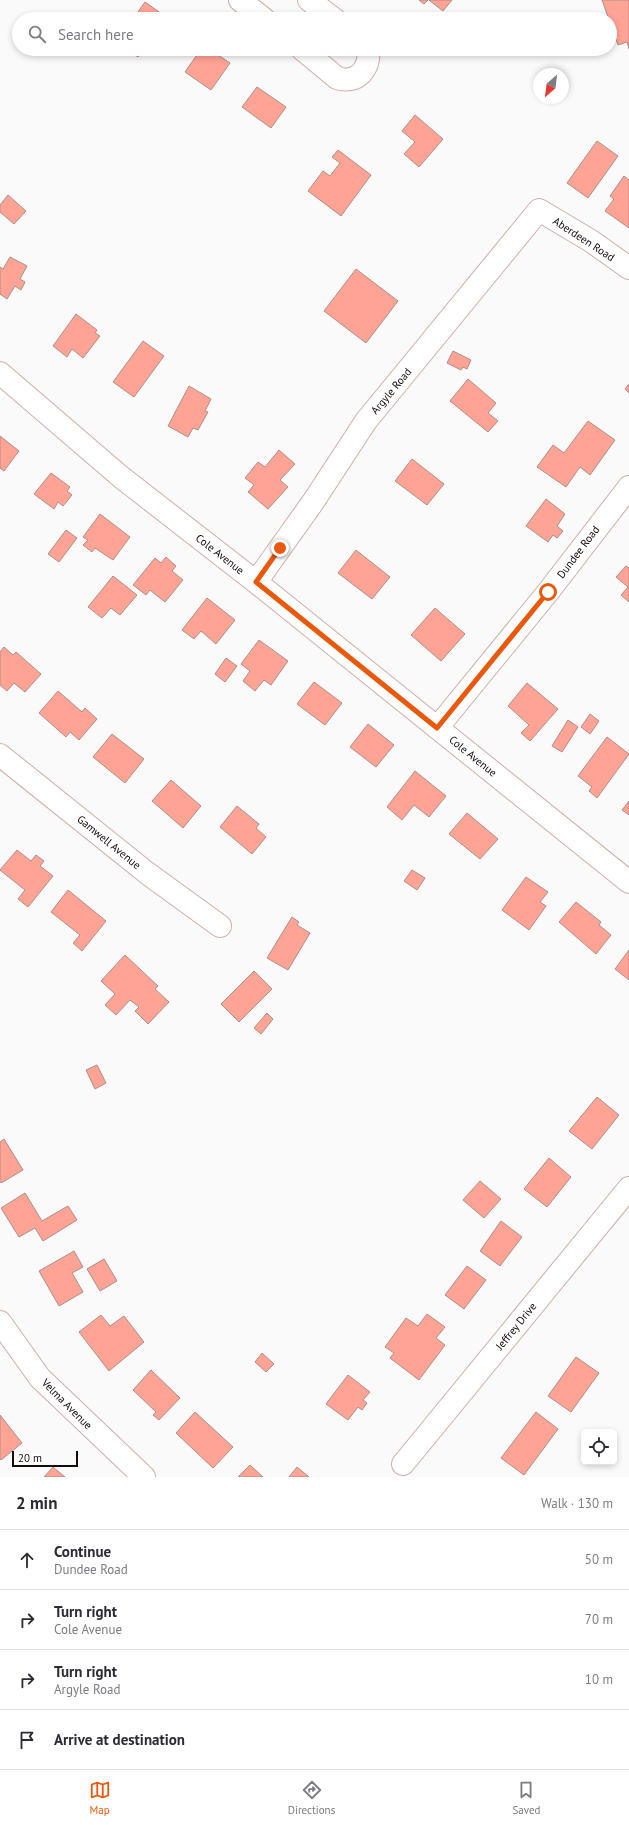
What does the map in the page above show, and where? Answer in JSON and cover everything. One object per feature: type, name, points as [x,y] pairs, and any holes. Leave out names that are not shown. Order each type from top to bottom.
[{"type":"street","points":[[240,0],[255,12]]},
{"type":"street","points":[[309,0],[325,12]]},
{"type":"street","points":[[310,56],[337,78],[343,80],[356,79],[367,67],[369,56]]},
{"type":"street","name":"Aberdeen Road","points":[[539,210],[591,240],[629,268]]},
{"type":"street","name":"Argyle Road","points":[[256,582],[313,502],[366,421],[539,210]]},
{"type":"street","name":"Cole Avenue","points":[[0,373],[121,477],[256,582],[629,882]]},
{"type":"street","name":"Dundee Road","points":[[437,728],[548,592],[629,487]]},
{"type":"street","name":"Gamwell Avenue","points":[[0,755],[147,873],[220,926]]},
{"type":"street","name":"Jeffrey Drive","points":[[403,1464],[629,1188]]},
{"type":"street","name":"Velma Avenue","points":[[0,1322],[40,1378],[144,1477]]},
{"type":"building","points":[[419,0],[428,0],[424,4]]},
{"type":"building","points":[[429,0],[452,0],[443,11]]},
{"type":"building","points":[[602,0],[629,0],[629,49],[627,42],[618,45],[617,42],[617,12],[606,12]]},
{"type":"building","points":[[145,2],[159,12],[138,12]]},
{"type":"building","points":[[196,56],[220,56],[230,63],[211,90],[185,72]]},
{"type":"building","points":[[257,87],[286,107],[271,128],[242,107]]},
{"type":"building","points":[[415,115],[443,139],[419,167],[404,154],[415,142],[402,131]]},
{"type":"building","points":[[597,141],[618,156],[588,198],[567,183]]},
{"type":"building","points":[[338,150],[371,175],[341,216],[308,191],[323,171],[330,176],[340,163],[332,157]]},
{"type":"building","points":[[624,176],[629,180],[629,228],[605,211],[614,199],[610,196]]},
{"type":"building","points":[[8,195],[26,211],[14,224],[0,212],[0,205]]},
{"type":"building","points":[[10,257],[27,266],[20,279],[25,282],[21,290],[15,286],[7,299],[0,294],[0,267],[3,269]]},
{"type":"building","points":[[356,269],[398,301],[366,343],[324,311]]},
{"type":"building","points":[[76,314],[97,330],[95,333],[100,336],[83,358],[72,349],[67,357],[53,346]]},
{"type":"building","points":[[143,341],[164,356],[134,397],[113,382]]},
{"type":"building","points":[[453,351],[471,360],[467,369],[463,367],[461,370],[447,363]]},
{"type":"building","points":[[468,379],[496,403],[488,413],[498,421],[488,432],[450,401]]},
{"type":"building","points":[[629,384],[629,393],[625,389]]},
{"type":"building","points":[[189,386],[211,399],[205,411],[208,412],[198,430],[193,428],[188,437],[168,426]]},
{"type":"building","points":[[588,421],[615,440],[590,475],[580,467],[566,487],[537,467],[553,445],[564,453]]},
{"type":"building","points":[[0,436],[19,451],[4,471],[0,468]]},
{"type":"building","points":[[279,450],[295,464],[280,480],[288,487],[268,509],[248,492],[254,485],[245,478],[258,462],[265,467]]},
{"type":"building","points":[[412,459],[444,484],[427,505],[395,481]]},
{"type":"building","points":[[51,473],[70,487],[67,491],[72,495],[63,506],[58,502],[54,509],[34,494]]},
{"type":"building","points":[[546,499],[565,514],[557,526],[563,531],[557,538],[553,535],[548,542],[526,526]]},
{"type":"building","points":[[100,514],[130,537],[113,560],[95,548],[92,552],[83,545],[88,540],[83,537]]},
{"type":"building","points":[[66,530],[77,538],[59,562],[48,554]]},
{"type":"building","points":[[356,550],[390,577],[372,599],[338,573]]},
{"type":"building","points":[[166,557],[176,566],[172,571],[183,580],[165,602],[150,590],[146,595],[133,585],[155,558],[161,563]]},
{"type":"building","points":[[626,566],[629,568],[629,602],[621,595],[628,587],[616,577]]},
{"type":"building","points":[[113,576],[137,595],[120,615],[111,608],[102,618],[88,607]]},
{"type":"building","points":[[207,598],[235,620],[216,644],[201,631],[194,639],[182,630]]},
{"type":"building","points":[[435,608],[465,634],[441,661],[411,635]]},
{"type":"building","points":[[259,640],[288,661],[271,685],[264,680],[255,691],[243,681],[250,671],[241,664]]},
{"type":"building","points":[[4,647],[13,655],[16,652],[41,674],[25,692],[14,683],[7,691],[0,685],[0,652]]},
{"type":"building","points":[[226,658],[237,666],[225,682],[215,674]]},
{"type":"building","points":[[314,682],[342,703],[325,725],[297,704]]},
{"type":"building","points":[[527,683],[558,709],[530,741],[521,733],[529,725],[508,706]]},
{"type":"building","points":[[58,691],[82,712],[85,708],[97,719],[79,740],[70,732],[66,737],[39,713]]},
{"type":"building","points":[[590,714],[599,721],[590,734],[581,727]]},
{"type":"building","points":[[568,720],[578,727],[562,752],[552,746]]},
{"type":"building","points":[[368,724],[394,745],[376,767],[350,747]]},
{"type":"building","points":[[112,734],[144,759],[125,783],[93,757]]},
{"type":"building","points":[[607,737],[629,754],[597,798],[589,791],[592,787],[578,776]]},
{"type":"building","points":[[415,771],[446,796],[429,817],[414,805],[402,820],[387,807]]},
{"type":"building","points":[[171,780],[201,806],[183,828],[152,801]]},
{"type":"building","points":[[629,801],[629,815],[622,810]]},
{"type":"building","points":[[237,806],[259,824],[256,828],[266,837],[252,854],[220,827]]},
{"type":"building","points":[[467,813],[498,839],[480,859],[449,834]]},
{"type":"building","points":[[17,850],[31,861],[36,855],[44,861],[40,866],[53,876],[28,907],[18,899],[25,890],[0,870]]},
{"type":"building","points":[[412,870],[425,878],[417,890],[404,881]]},
{"type":"building","points":[[526,877],[548,892],[540,902],[546,906],[529,930],[502,910]]},
{"type":"building","points":[[68,890],[106,921],[82,951],[73,943],[80,935],[51,912]]},
{"type":"building","points":[[576,902],[601,922],[599,925],[611,935],[596,954],[559,922]]},
{"type":"building","points":[[292,917],[299,922],[297,925],[310,933],[288,970],[267,958]]},
{"type":"building","points":[[629,950],[629,980],[615,969]]},
{"type":"building","points":[[125,955],[158,986],[155,989],[169,1002],[148,1024],[135,1011],[139,1007],[130,1000],[116,1015],[105,1005],[115,994],[101,981]]},
{"type":"building","points":[[254,971],[272,989],[239,1022],[221,1004]]},
{"type":"building","points":[[267,1013],[273,1019],[261,1034],[254,1028]]},
{"type":"building","points":[[97,1065],[106,1083],[95,1089],[86,1070]]},
{"type":"building","points":[[597,1097],[619,1115],[592,1149],[569,1131]]},
{"type":"building","points":[[4,1139],[23,1170],[1,1183],[0,1142]]},
{"type":"building","points":[[549,1158],[571,1177],[547,1207],[524,1189]]},
{"type":"building","points":[[480,1181],[501,1199],[484,1218],[463,1200]]},
{"type":"building","points":[[25,1193],[42,1221],[68,1206],[77,1220],[43,1241],[35,1228],[19,1237],[1,1208]]},
{"type":"building","points":[[501,1221],[522,1237],[500,1266],[480,1251]]},
{"type":"building","points":[[74,1251],[83,1267],[72,1273],[83,1292],[59,1306],[39,1271]]},
{"type":"building","points":[[104,1259],[117,1281],[100,1291],[87,1269]]},
{"type":"building","points":[[467,1266],[486,1280],[464,1309],[445,1295]]},
{"type":"building","points":[[427,1314],[445,1327],[436,1338],[445,1345],[419,1380],[390,1358],[394,1353],[385,1347],[406,1318],[418,1326]]},
{"type":"building","points":[[101,1315],[110,1326],[124,1316],[144,1342],[109,1371],[79,1332]]},
{"type":"building","points":[[262,1353],[274,1364],[266,1372],[255,1362]]},
{"type":"building","points":[[576,1357],[599,1373],[571,1412],[548,1396]]},
{"type":"building","points":[[151,1370],[180,1398],[159,1420],[153,1415],[156,1412],[133,1390]]},
{"type":"building","points":[[348,1375],[370,1392],[363,1400],[367,1403],[362,1410],[358,1407],[348,1420],[326,1404]]},
{"type":"building","points":[[195,1412],[233,1447],[213,1468],[176,1433]]},
{"type":"building","points":[[536,1412],[558,1429],[524,1475],[501,1458]]},
{"type":"building","points":[[0,1415],[22,1443],[1,1460],[0,1459]]},
{"type":"building","points":[[250,1465],[263,1477],[238,1477]]},
{"type":"building","points":[[53,1467],[65,1477],[44,1477]]},
{"type":"building","points":[[297,1467],[309,1477],[289,1477]]},
{"type":"route","points":[[280,548],[256,582],[437,728],[548,592]]}]
